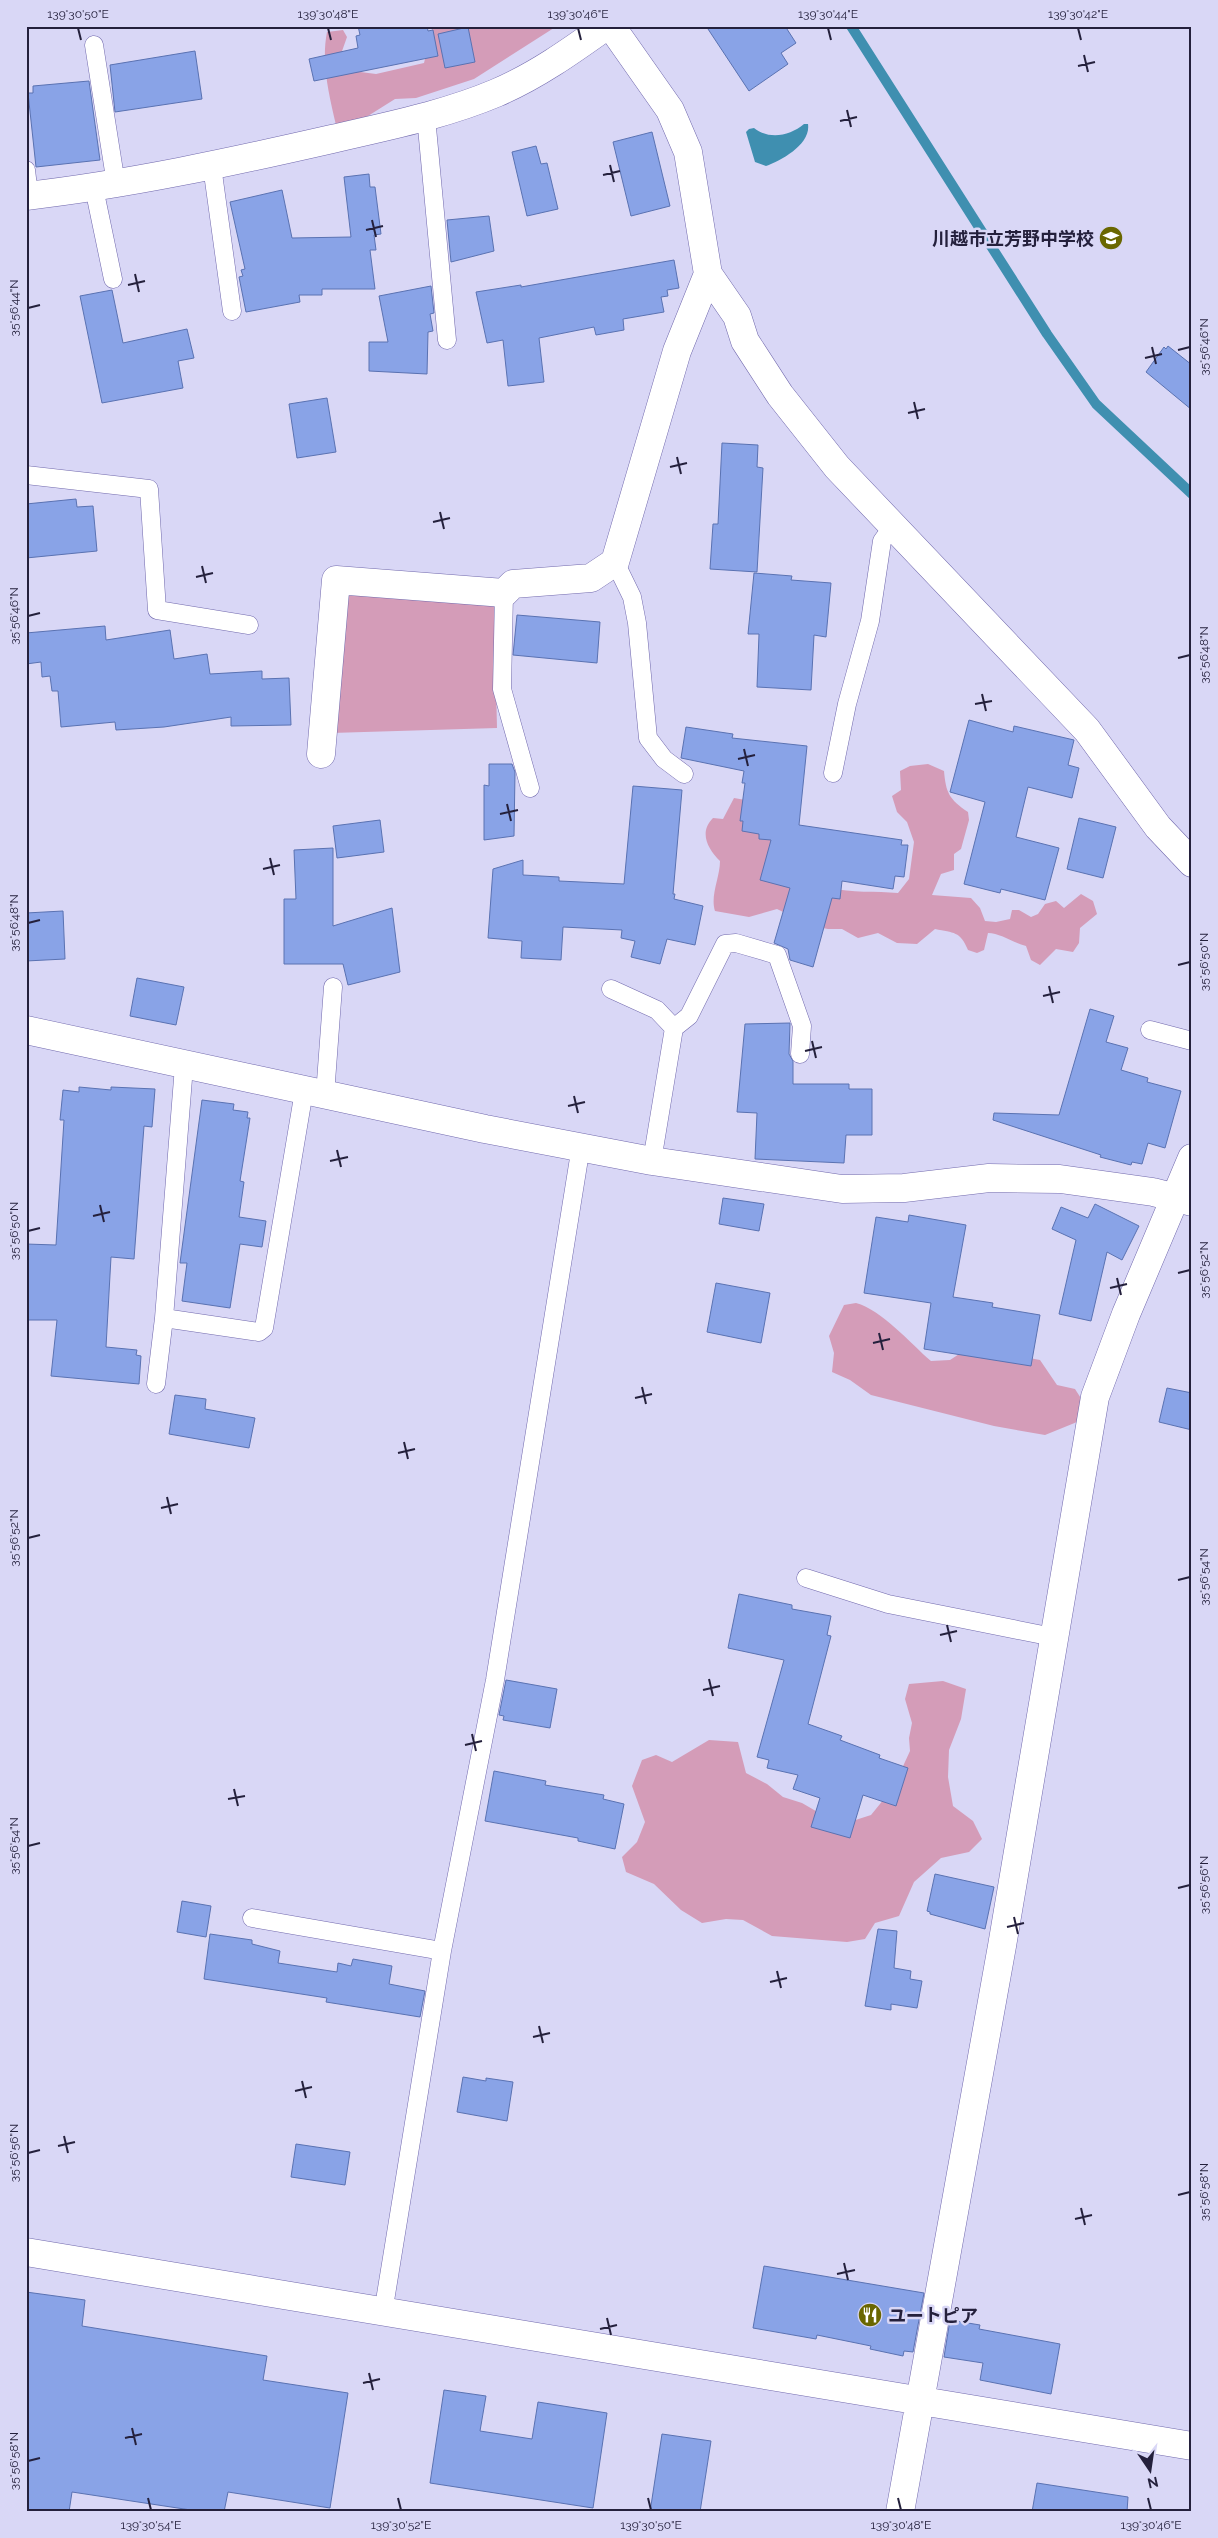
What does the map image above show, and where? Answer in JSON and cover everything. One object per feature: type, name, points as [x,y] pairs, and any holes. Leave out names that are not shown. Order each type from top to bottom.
[{"type":"street","points":[[27,187],[105,186],[212,166],[426,117],[496,93],[530,76],[555,62],[606,26]]},
{"type":"street","points":[[611,26],[670,110],[688,152],[708,274],[737,316],[745,341],[780,395],[837,466],[1088,730],[1158,827],[1192,864]]},
{"type":"street","points":[[322,754],[336,580],[504,593],[513,584],[591,578],[615,562],[677,351],[708,274]]},
{"type":"street","points":[[26,1030],[184,1066],[652,1161],[842,1189],[904,1188],[989,1178],[1060,1179],[1154,1192],[1184,1200]]},
{"type":"street","points":[[900,2512],[918,2402],[1002,1946],[1095,1397],[1126,1314],[1184,1200],[1192,1158]]},
{"type":"street","points":[[26,2252],[918,2402],[1192,2446]]},
{"type":"lane","points":[[94,44],[113,279]]},
{"type":"lane","points":[[426,117],[447,340]]},
{"type":"lane","points":[[212,166],[232,311]]},
{"type":"lane","points":[[26,476],[149,488],[157,610],[249,625]]},
{"type":"lane","points":[[833,773],[847,704],[870,620],[882,541],[893,526]]},
{"type":"lane","points":[[615,562],[632,597],[637,623],[648,738],[664,759],[684,774]]},
{"type":"lane","points":[[504,593],[502,689],[530,788]]},
{"type":"lane","points":[[652,1161],[674,1028],[689,1016],[725,944],[736,943],[777,955],[802,1026],[800,1054]]},
{"type":"lane","points":[[164,1318],[259,1332],[264,1328],[314,1093],[333,987]]},
{"type":"lane","points":[[611,989],[657,1010],[674,1028]]},
{"type":"lane","points":[[1150,1030],[1192,1041]]},
{"type":"lane","points":[[156,1384],[164,1318],[184,1066]]},
{"type":"lane","points":[[383,2312],[442,1951],[495,1680],[581,1146]]},
{"type":"lane","points":[[806,1578],[888,1604],[1053,1636]]},
{"type":"lane","points":[[252,1918],[442,1951]]},
{"type":"shaded area","points":[[433,26],[557,26],[474,79],[416,98],[395,99],[352,126],[336,125],[328,91],[325,67],[327,32],[343,30],[347,37],[341,54],[345,70],[376,74],[424,63]]},
{"type":"shaded area","points":[[342,591],[494,602],[497,728],[331,733]]},
{"type":"shaded area","points":[[928,764],[944,771],[947,790],[953,799],[968,812],[969,820],[961,849],[954,854],[954,870],[941,874],[932,895],[971,898],[980,908],[985,921],[996,922],[1010,919],[1012,910],[1019,910],[1031,917],[1038,914],[1045,904],[1056,901],[1064,908],[1081,894],[1093,901],[1097,914],[1080,928],[1079,943],[1073,952],[1056,949],[1040,965],[1031,960],[1026,946],[993,933],[988,933],[984,950],[977,953],[968,950],[962,939],[956,934],[935,929],[917,944],[897,943],[878,933],[858,938],[842,929],[812,926],[777,909],[749,917],[715,911],[714,893],[720,861],[708,845],[706,829],[713,818],[723,819],[734,798],[751,801],[830,888],[898,893],[909,879],[914,842],[907,822],[897,812],[892,796],[901,790],[900,771],[910,766]]},
{"type":"shaded area","points":[[856,1303],[876,1312],[931,1361],[950,1360],[970,1347],[1040,1360],[1057,1385],[1075,1389],[1084,1403],[1077,1422],[1045,1435],[994,1426],[871,1395],[850,1380],[832,1372],[834,1353],[829,1336],[844,1305]]},
{"type":"shaded area","points":[[943,1681],[966,1689],[961,1719],[949,1750],[948,1777],[953,1806],[973,1821],[982,1839],[969,1852],[941,1858],[914,1882],[899,1916],[875,1923],[865,1939],[847,1942],[772,1936],[743,1920],[726,1919],[702,1923],[681,1910],[654,1884],[626,1872],[622,1857],[637,1842],[645,1822],[632,1786],[642,1760],[656,1755],[672,1762],[709,1740],[738,1742],[746,1773],[767,1784],[783,1797],[802,1803],[840,1825],[871,1815],[893,1788],[910,1751],[909,1738],[912,1723],[905,1699],[909,1684]]},
{"type":"water","points":[[804,124],[808,124],[808,131],[805,138],[794,150],[780,160],[766,166],[755,162],[746,132],[749,129],[754,128],[766,134],[779,135],[786,134]]},
{"type":"building","points":[[358,26],[427,26],[428,31],[433,30],[438,56],[314,81],[309,59],[358,48],[356,36],[360,35]]},
{"type":"building","points":[[706,26],[785,26],[796,43],[781,53],[788,64],[749,91]]},
{"type":"building","points":[[468,27],[475,62],[445,68],[438,34]]},
{"type":"building","points":[[195,51],[202,99],[115,112],[110,65]]},
{"type":"building","points":[[89,81],[100,160],[36,167],[28,93],[33,93],[33,86]]},
{"type":"building","points":[[652,132],[670,206],[631,216],[613,142]]},
{"type":"building","points":[[536,146],[541,164],[547,163],[558,209],[527,216],[512,152]]},
{"type":"building","points":[[369,174],[370,187],[375,187],[381,234],[374,235],[376,250],[370,250],[375,289],[322,289],[322,295],[299,295],[300,302],[246,312],[239,277],[243,276],[241,270],[245,269],[230,202],[282,190],[292,238],[351,237],[344,177]]},
{"type":"building","points":[[489,216],[494,251],[451,262],[447,220]]},
{"type":"building","points":[[674,260],[679,288],[667,290],[668,296],[661,297],[664,312],[623,319],[624,330],[596,335],[594,327],[539,338],[544,382],[508,386],[503,340],[487,343],[476,292],[521,285],[521,287]]},
{"type":"building","points":[[431,286],[434,313],[430,314],[433,331],[428,332],[427,374],[369,371],[369,342],[388,342],[379,296]]},
{"type":"building","points":[[112,290],[123,343],[187,329],[194,358],[178,361],[183,388],[102,403],[80,296]]},
{"type":"building","points":[[1168,346],[1192,365],[1192,410],[1146,372],[1164,347],[1166,349]]},
{"type":"building","points":[[327,398],[336,452],[297,458],[289,404]]},
{"type":"building","points":[[722,443],[758,445],[757,467],[763,468],[757,572],[710,569],[713,524],[718,524]]},
{"type":"building","points":[[76,499],[77,507],[93,506],[97,551],[26,558],[26,504]]},
{"type":"building","points":[[754,573],[792,576],[791,580],[831,583],[826,637],[814,635],[811,690],[757,687],[759,634],[748,634]]},
{"type":"building","points":[[517,615],[600,622],[597,663],[513,655]]},
{"type":"building","points":[[105,626],[106,640],[170,630],[174,659],[207,654],[210,674],[262,671],[262,679],[289,678],[291,725],[231,726],[231,717],[164,727],[116,730],[115,722],[61,727],[58,691],[52,691],[50,676],[42,677],[41,662],[26,664],[26,633]]},
{"type":"building","points":[[969,720],[1013,732],[1014,726],[1074,740],[1068,765],[1079,768],[1072,798],[1028,787],[1016,837],[1059,848],[1045,900],[1001,889],[1000,893],[964,884],[985,802],[950,792]]},
{"type":"building","points":[[686,727],[733,734],[732,738],[807,746],[799,825],[902,840],[901,845],[908,845],[904,877],[895,876],[893,889],[842,881],[840,899],[832,898],[813,967],[790,960],[788,949],[774,943],[790,888],[760,880],[771,840],[759,839],[759,834],[742,831],[743,821],[740,821],[745,783],[742,783],[744,771],[681,758]]},
{"type":"building","points":[[489,764],[512,764],[515,772],[514,836],[484,840],[484,785],[489,786]]},
{"type":"building","points":[[633,786],[682,790],[673,894],[675,894],[674,899],[703,906],[695,945],[667,939],[660,964],[631,957],[635,941],[621,938],[622,930],[563,927],[561,960],[521,958],[522,941],[488,938],[493,869],[523,860],[523,875],[559,877],[559,881],[624,884]]},
{"type":"building","points":[[1079,818],[1116,827],[1103,878],[1067,869]]},
{"type":"building","points":[[380,820],[384,852],[337,858],[333,826]]},
{"type":"building","points":[[333,848],[333,926],[392,908],[400,972],[348,985],[343,964],[284,964],[284,899],[296,899],[294,850]]},
{"type":"building","points":[[63,911],[65,959],[26,961],[26,913]]},
{"type":"building","points":[[137,978],[184,987],[176,1025],[130,1016]]},
{"type":"building","points":[[1090,1009],[1114,1016],[1106,1042],[1128,1048],[1121,1070],[1148,1078],[1147,1082],[1181,1091],[1165,1148],[1148,1143],[1142,1164],[1132,1162],[1131,1165],[1100,1157],[1101,1155],[993,1120],[994,1113],[1059,1115]]},
{"type":"building","points":[[790,1023],[789,1054],[793,1061],[793,1084],[849,1084],[849,1089],[872,1089],[872,1135],[846,1135],[844,1163],[755,1159],[757,1113],[737,1112],[745,1024]]},
{"type":"building","points":[[79,1087],[111,1090],[111,1087],[155,1089],[152,1127],[144,1126],[134,1259],[111,1257],[106,1347],[137,1350],[136,1355],[141,1356],[139,1384],[51,1376],[57,1320],[26,1320],[26,1244],[56,1245],[64,1120],[60,1120],[63,1090],[79,1092]]},
{"type":"building","points":[[202,1100],[234,1104],[233,1110],[248,1112],[247,1118],[250,1118],[240,1181],[244,1182],[239,1217],[266,1221],[262,1247],[240,1244],[230,1308],[182,1301],[187,1263],[180,1263]]},
{"type":"building","points":[[723,1198],[764,1204],[759,1231],[719,1224]]},
{"type":"building","points":[[1095,1204],[1139,1226],[1122,1260],[1107,1252],[1091,1321],[1059,1314],[1076,1240],[1052,1229],[1061,1207],[1088,1218]]},
{"type":"building","points":[[909,1215],[966,1225],[953,1297],[993,1303],[992,1307],[1040,1315],[1031,1366],[924,1349],[931,1303],[864,1293],[876,1217],[908,1222]]},
{"type":"building","points":[[716,1283],[770,1293],[761,1343],[707,1332]]},
{"type":"building","points":[[1167,1388],[1192,1393],[1192,1430],[1159,1422]]},
{"type":"building","points":[[175,1395],[206,1399],[205,1409],[255,1418],[249,1448],[169,1434]]},
{"type":"building","points":[[739,1594],[792,1605],[792,1609],[831,1616],[827,1635],[831,1636],[808,1724],[842,1736],[840,1740],[880,1755],[879,1758],[908,1768],[896,1806],[863,1795],[850,1838],[811,1827],[820,1798],[793,1789],[798,1775],[767,1768],[769,1760],[757,1757],[784,1660],[728,1648]]},
{"type":"building","points":[[506,1680],[557,1689],[550,1728],[503,1720],[504,1716],[499,1715]]},
{"type":"building","points":[[494,1771],[546,1781],[545,1785],[604,1795],[603,1799],[624,1804],[615,1849],[578,1841],[578,1838],[485,1821]]},
{"type":"building","points":[[935,1874],[994,1887],[985,1929],[930,1914],[927,1911]]},
{"type":"building","points":[[182,1901],[211,1906],[206,1937],[177,1932]]},
{"type":"building","points":[[878,1929],[897,1931],[894,1968],[911,1971],[910,1979],[922,1981],[917,2008],[891,2004],[891,2010],[865,2006]]},
{"type":"building","points":[[210,1934],[252,1940],[252,1944],[280,1951],[278,1963],[337,1972],[338,1963],[351,1966],[353,1959],[392,1966],[389,1984],[425,1991],[420,2017],[326,2002],[327,1998],[204,1979]]},
{"type":"building","points":[[463,2077],[486,2081],[486,2078],[513,2082],[507,2121],[457,2112]]},
{"type":"building","points":[[296,2144],[350,2152],[345,2185],[291,2177]]},
{"type":"building","points":[[764,2266],[924,2293],[913,2352],[904,2351],[903,2356],[870,2349],[871,2346],[817,2335],[816,2339],[753,2328]]},
{"type":"building","points":[[26,2292],[85,2300],[82,2326],[267,2356],[263,2380],[348,2393],[330,2508],[228,2492],[224,2512],[204,2512],[72,2492],[69,2512],[26,2512]]},
{"type":"building","points":[[950,2320],[980,2325],[979,2329],[1060,2344],[1051,2394],[980,2380],[983,2363],[944,2357]]},
{"type":"building","points":[[444,2390],[486,2396],[480,2431],[532,2439],[538,2402],[607,2413],[593,2508],[430,2483]]},
{"type":"building","points":[[662,2434],[711,2441],[700,2512],[650,2512]]},
{"type":"building","points":[[1037,2483],[1128,2497],[1127,2512],[1032,2512]]},
{"type":"waterway","points":[[851,26],[1047,334],[1096,404],[1192,494]]},
{"type":"place","name":"川越市立芳野中学校","points":[[1111,238]]},
{"type":"place","name":"ユートピア","points":[[870,2315]]}]
